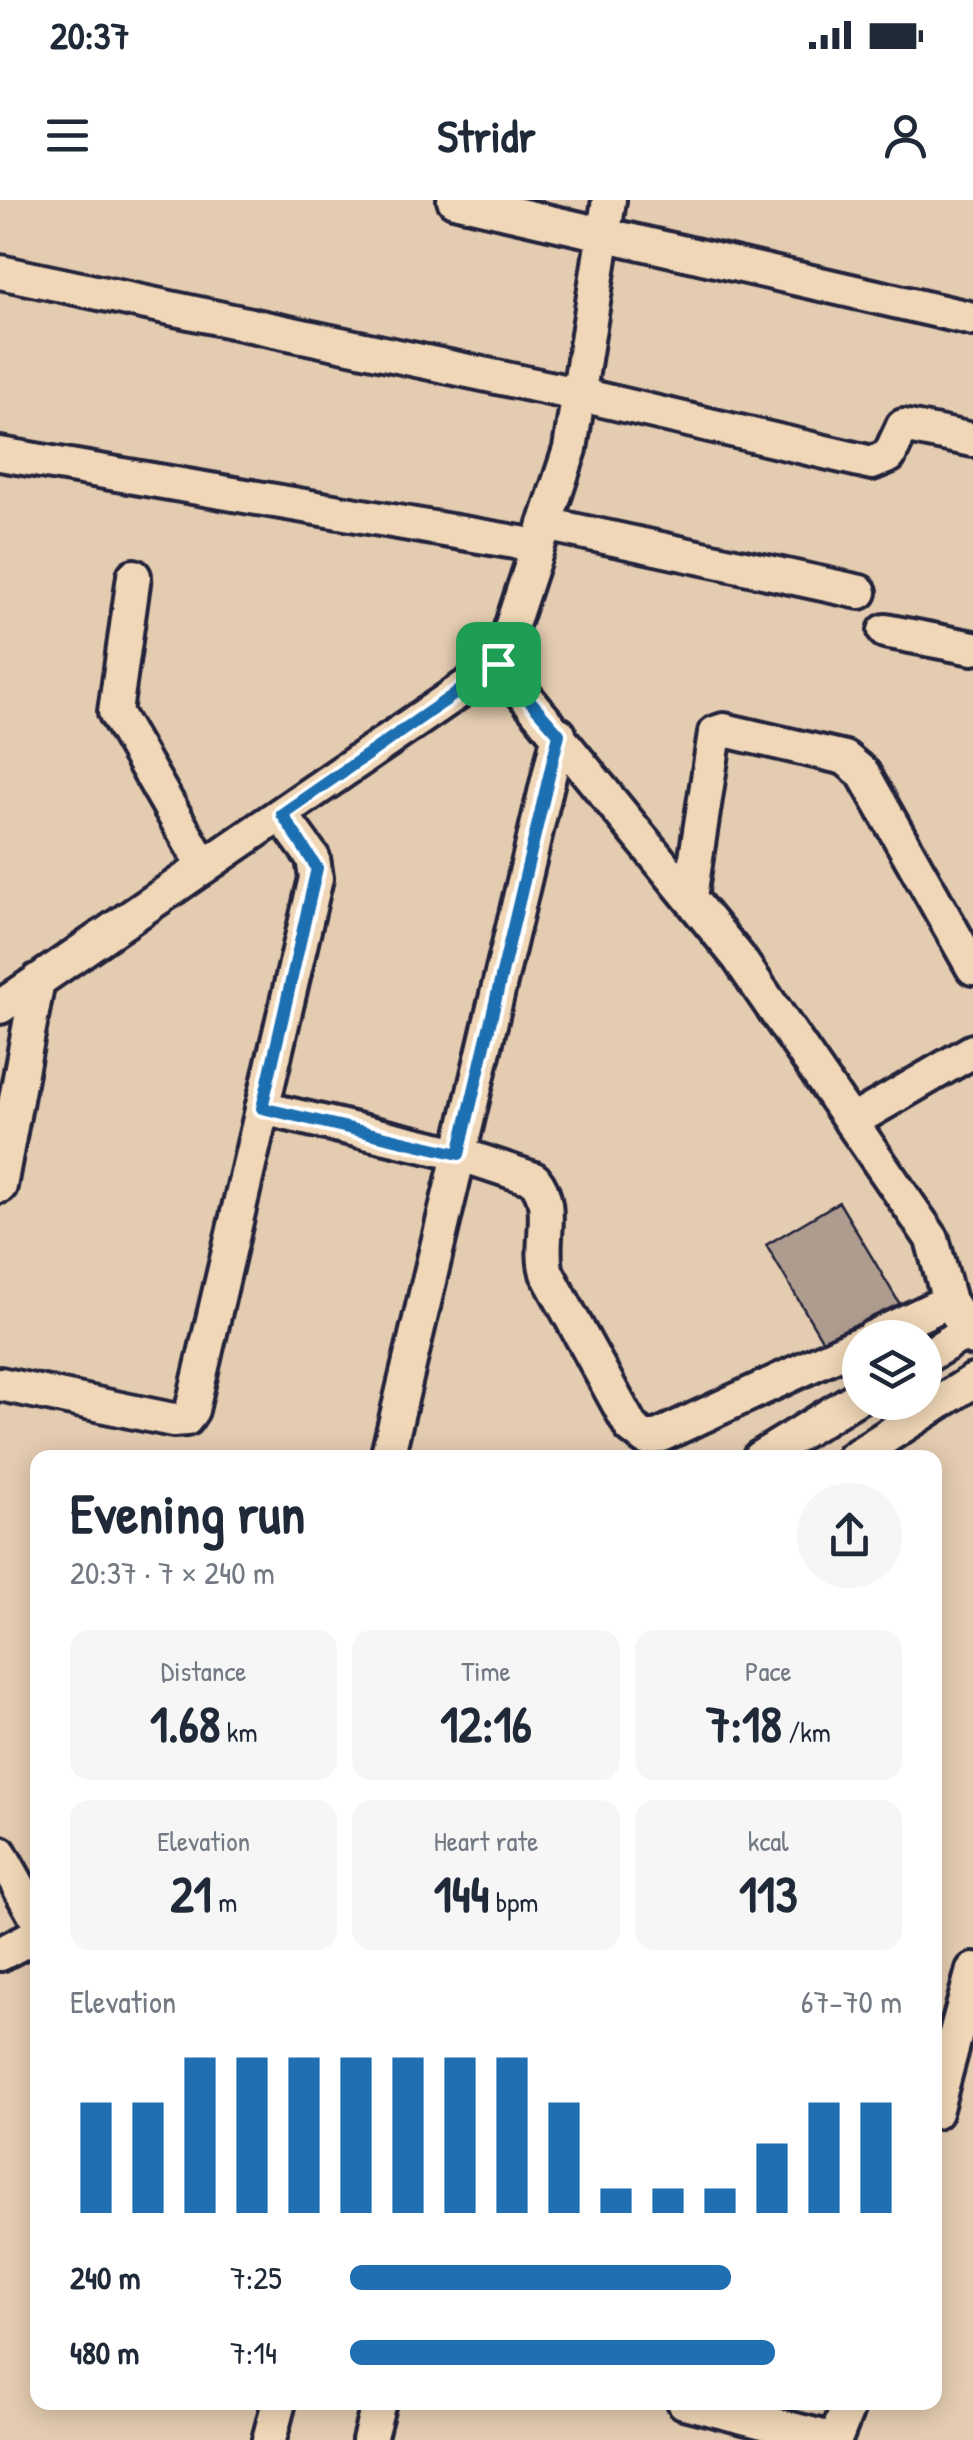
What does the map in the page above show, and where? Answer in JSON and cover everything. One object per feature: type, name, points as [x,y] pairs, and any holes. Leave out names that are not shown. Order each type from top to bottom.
[{"type":"street","points":[[454,200],[973,320]]},
{"type":"street","points":[[0,1007],[498,664],[570,449],[608,200]]},
{"type":"street","points":[[0,272],[576,394],[872,463],[889,456],[904,426],[973,440]]},
{"type":"street","points":[[0,454],[541,535],[860,592]]},
{"type":"street","points":[[134,576],[114,712],[204,867]]},
{"type":"street","points":[[886,630],[973,648]]},
{"type":"street","points":[[498,664],[738,956],[932,1239],[949,1301],[972,1333],[942,1348]]},
{"type":"street","points":[[690,898],[710,742],[714,733],[724,730],[856,763],[959,911],[973,968]]},
{"type":"street","points":[[390,1450],[559,734]]},
{"type":"street","points":[[0,1384],[186,1420],[317,868],[282,814]]},
{"type":"street","points":[[0,1186],[38,980]]},
{"type":"street","points":[[852,1122],[973,1051]]},
{"type":"street","points":[[262,1108],[459,1154],[534,1180],[543,1190],[547,1204],[542,1256],[547,1274],[632,1427],[645,1438],[659,1436],[842,1350]]},
{"type":"street","points":[[909,1320],[949,1301]]},
{"type":"street","points":[[865,1450],[973,1381]]},
{"type":"street","points":[[772,1450],[842,1407]]},
{"type":"street","points":[[0,1852],[18,1886]]},
{"type":"street","points":[[0,1954],[30,1938]]},
{"type":"street","points":[[942,2086],[973,1970]]},
{"type":"street","points":[[269,2440],[278,2410]]},
{"type":"street","points":[[369,2440],[378,2410]]},
{"type":"street","points":[[716,2410],[835,2440],[847,2410]]},
{"type":"building","points":[[839,1202],[901,1306],[878,1320],[842,1320],[842,1342],[828,1350],[766,1245]]},
{"type":"route","points":[[498,664],[559,734],[459,1154],[262,1108],[317,868],[282,814],[498,664]]}]
